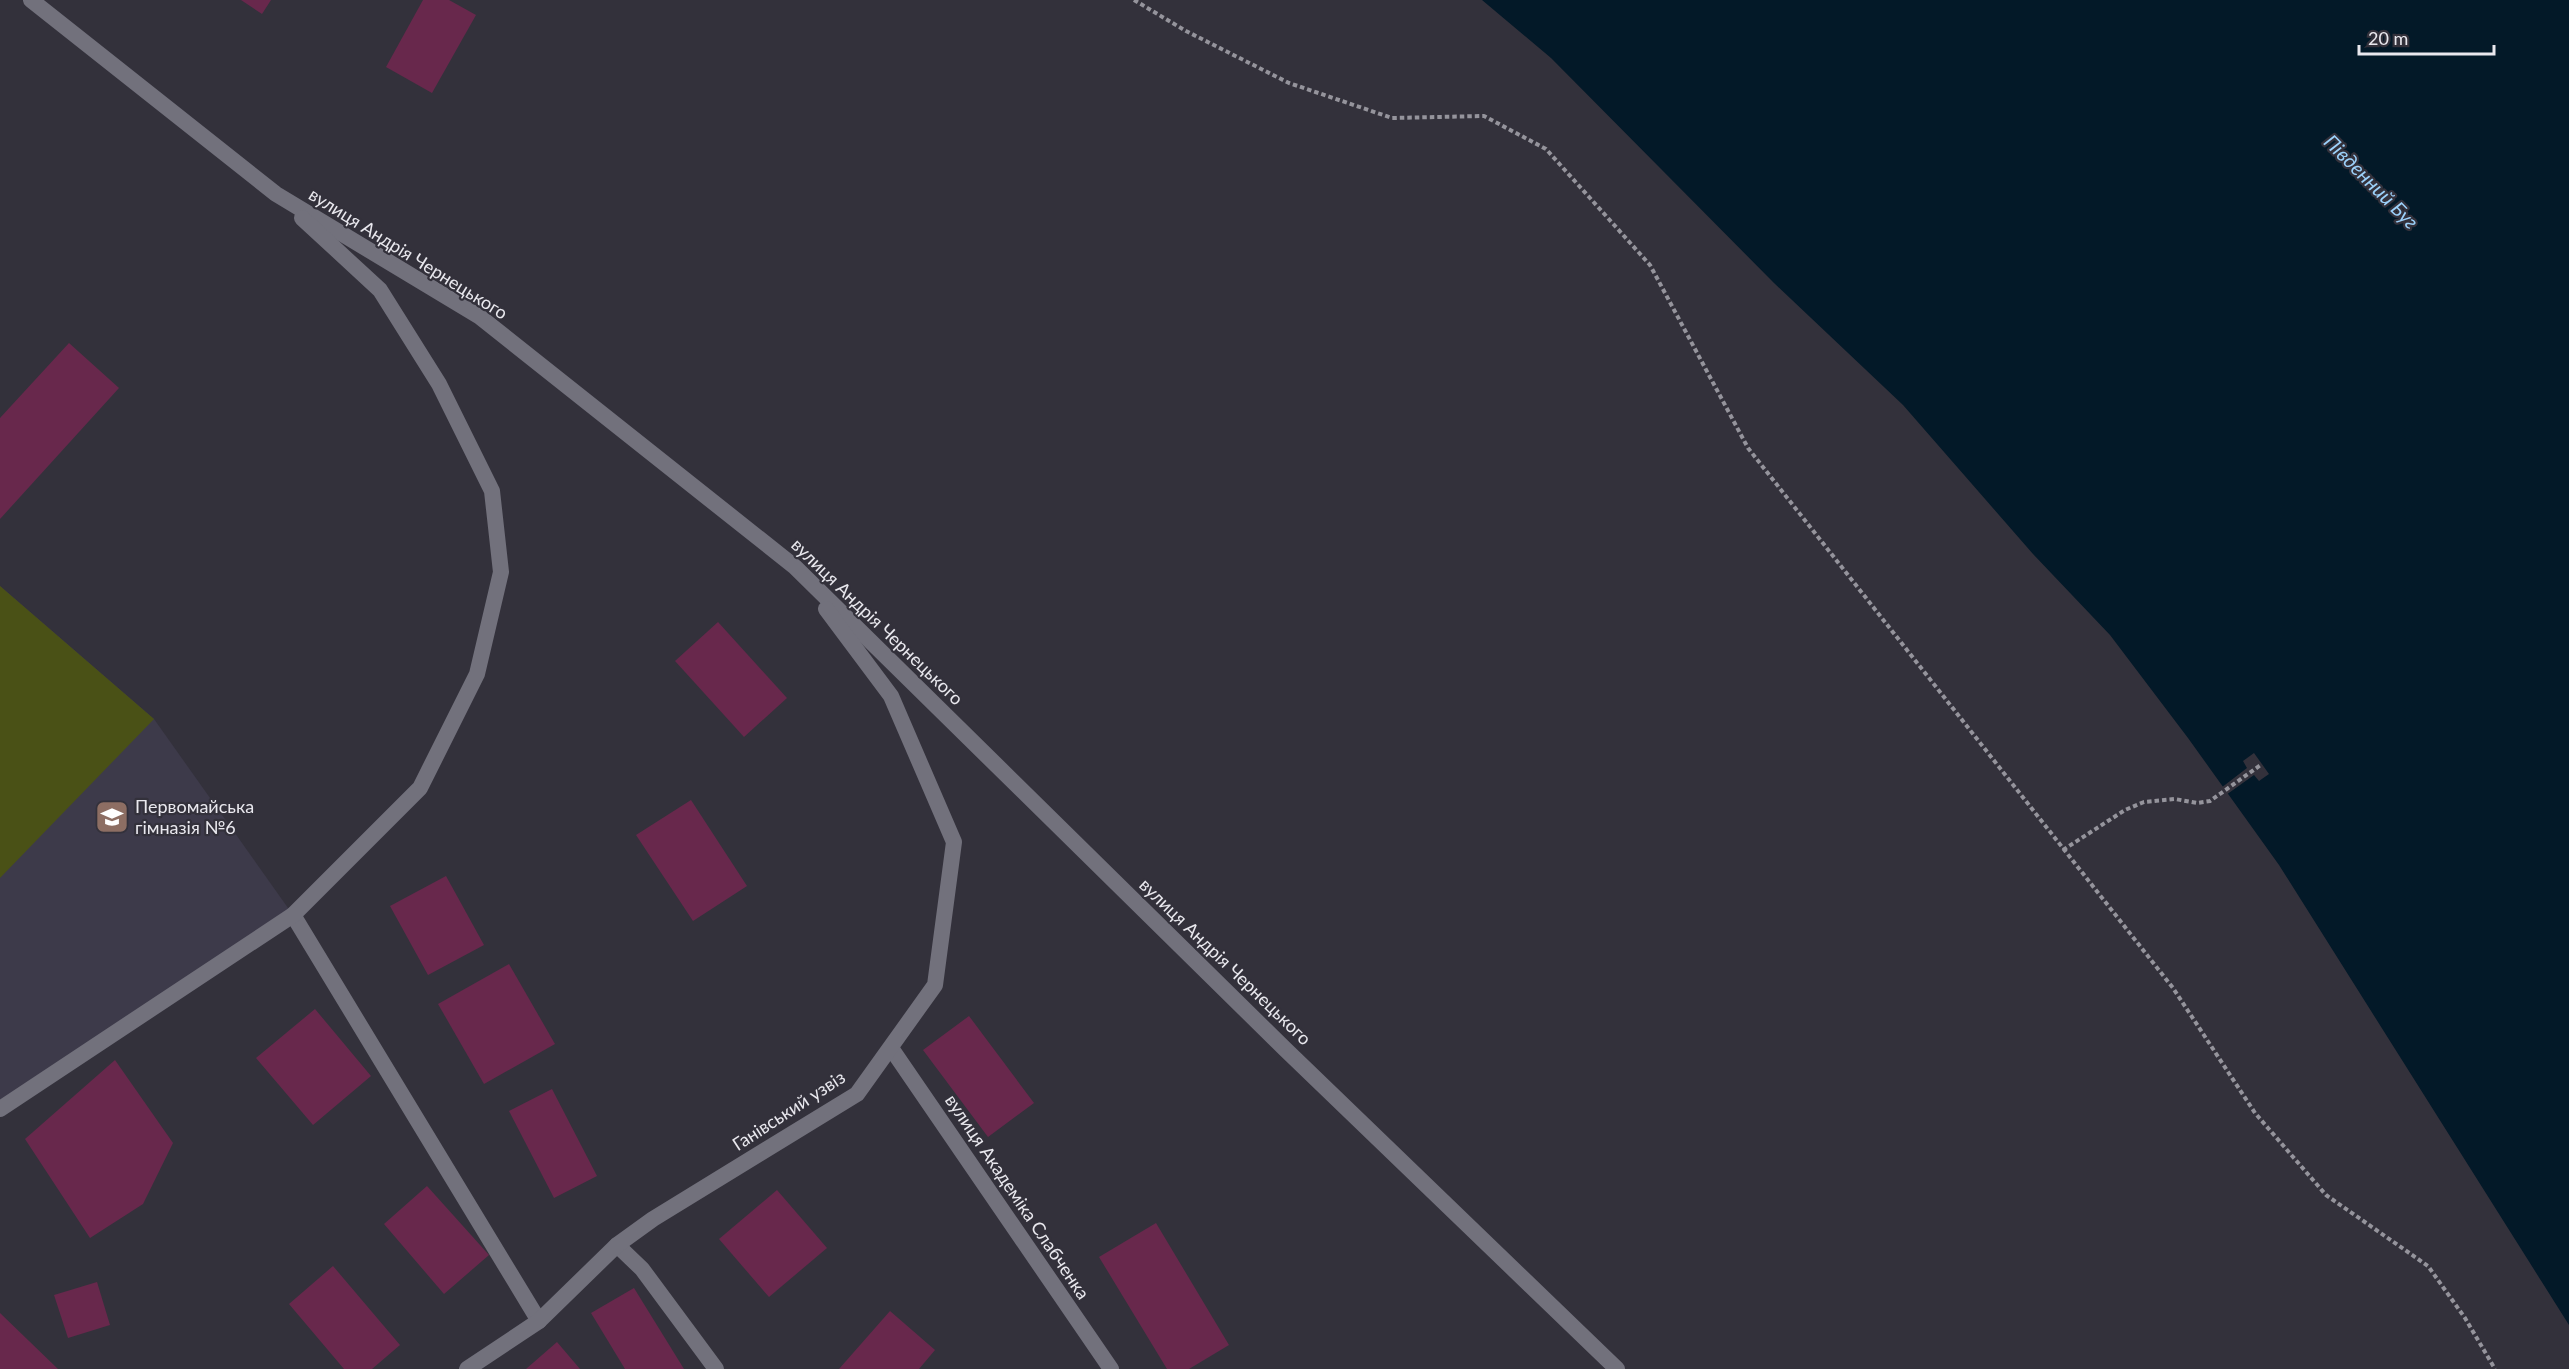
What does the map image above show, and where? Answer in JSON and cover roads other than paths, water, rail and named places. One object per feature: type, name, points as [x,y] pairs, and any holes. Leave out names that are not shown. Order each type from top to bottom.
[{"type":"street","name":"вулиця Андрія Чернецького","points":[[31,0],[276,194],[480,317],[795,567],[1285,1048],[1617,1369]]},
{"type":"street","points":[[0,1109],[293,915],[420,788],[477,674],[501,572],[492,491],[439,384],[380,290],[276,194]]},
{"type":"street","name":"Ганівський узвіз","points":[[467,1369],[539,1321],[617,1245],[653,1220],[857,1094],[936,985],[954,842],[891,696],[795,567]]},
{"type":"street","points":[[293,915],[539,1321]]},
{"type":"street","name":"вулиця Академіка Слабченка","points":[[891,1048],[1111,1369]]},
{"type":"street","points":[[617,1245],[642,1269],[716,1369]]},
{"type":"water","name":"Південний Буг","points":[[1482,0],[2569,0],[2569,1325],[2279,865],[2188,738],[2110,635],[2033,554],[1903,405],[1774,283],[1551,58]]},
{"type":"place","name":"Первомайська гімназія №6","points":[[112,817]]}]
